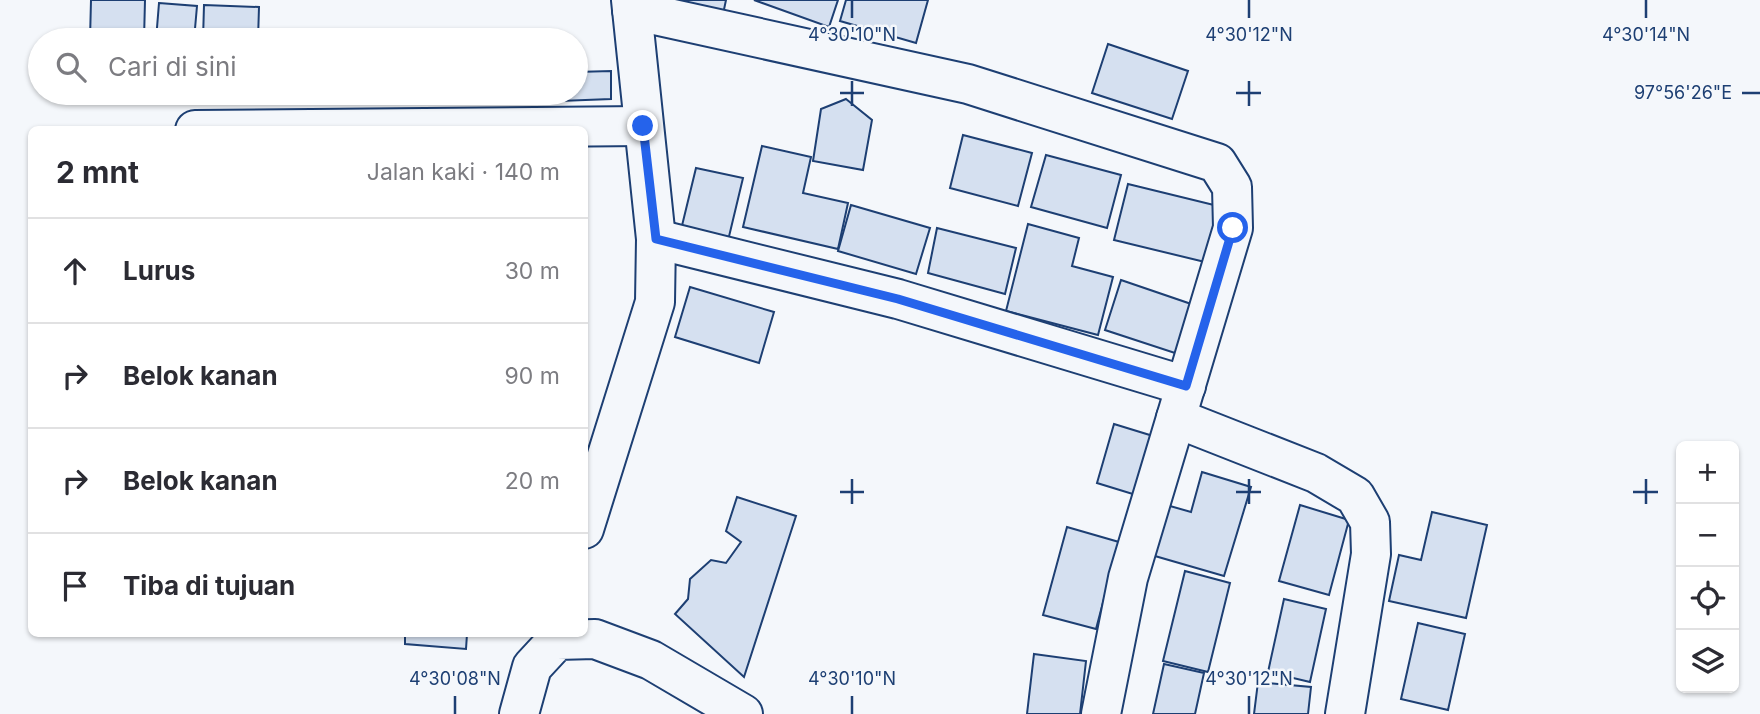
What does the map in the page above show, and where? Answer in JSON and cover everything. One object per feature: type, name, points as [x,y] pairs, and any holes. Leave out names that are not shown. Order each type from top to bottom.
[{"type":"street","points":[[588,516],[655,302],[656,239],[631,5],[968,84],[1217,163],[1232,187],[1233,228],[1128,578],[1101,714]]},
{"type":"street","points":[[588,126],[643,126]]},
{"type":"street","points":[[656,239],[898,299],[1181,402],[1355,496],[1370,522],[1371,554],[1345,714]]},
{"type":"street","points":[[519,714],[532,667],[558,637],[595,639],[650,660],[743,714]]},
{"type":"building","points":[[91,0],[145,0],[144,28],[90,28]]},
{"type":"building","points":[[677,0],[726,0],[722,19],[676,9]]},
{"type":"building","points":[[754,0],[838,0],[829,27]]},
{"type":"building","points":[[846,0],[928,0],[916,43],[840,21]]},
{"type":"building","points":[[159,3],[197,6],[195,28],[157,28]]},
{"type":"building","points":[[204,5],[259,7],[258,28],[203,28]]},
{"type":"building","points":[[1108,44],[1188,71],[1172,119],[1092,93]]},
{"type":"building","points":[[611,71],[611,99],[588,100],[588,72]]},
{"type":"building","points":[[846,99],[872,120],[863,170],[813,161],[821,109]]},
{"type":"building","points":[[963,135],[1032,153],[1018,206],[950,188]]},
{"type":"building","points":[[762,146],[811,157],[803,193],[848,203],[838,249],[743,227]]},
{"type":"building","points":[[1046,155],[1121,175],[1107,228],[1031,207]]},
{"type":"building","points":[[696,168],[743,178],[726,249],[679,238]]},
{"type":"building","points":[[1128,184],[1218,206],[1205,262],[1114,240]]},
{"type":"building","points":[[851,205],[930,228],[916,274],[838,251]]},
{"type":"building","points":[[1028,224],[1079,238],[1072,266],[1113,277],[1098,335],[1006,311]]},
{"type":"building","points":[[937,228],[1016,248],[1005,294],[928,273]]},
{"type":"building","points":[[1121,280],[1197,306],[1181,355],[1105,330]]},
{"type":"building","points":[[690,287],[774,312],[759,363],[675,337]]},
{"type":"building","points":[[1114,424],[1153,436],[1136,495],[1097,483]]},
{"type":"building","points":[[1202,472],[1251,487],[1224,576],[1148,554],[1163,504],[1191,512]]},
{"type":"building","points":[[737,497],[796,516],[744,677],[675,614],[688,599],[690,579],[711,560],[726,563],[741,542],[726,531]]},
{"type":"building","points":[[1300,505],[1349,520],[1329,595],[1279,581]]},
{"type":"building","points":[[1432,512],[1487,525],[1466,618],[1389,601],[1399,555],[1421,560]]},
{"type":"building","points":[[1067,527],[1119,542],[1096,629],[1043,615]]},
{"type":"building","points":[[1185,571],[1230,583],[1208,672],[1163,661]]},
{"type":"building","points":[[1284,599],[1326,609],[1310,682],[1268,672]]},
{"type":"building","points":[[1418,623],[1465,634],[1448,710],[1401,699]]},
{"type":"building","points":[[405,637],[467,637],[466,649],[405,644]]},
{"type":"building","points":[[1034,654],[1086,661],[1080,714],[1027,714]]},
{"type":"building","points":[[1164,664],[1204,673],[1195,714],[1153,714]]},
{"type":"building","points":[[1258,682],[1311,687],[1308,714],[1254,714]]},
{"type":"route","points":[[643,126],[656,239],[898,299],[1186,386],[1233,228]]}]
